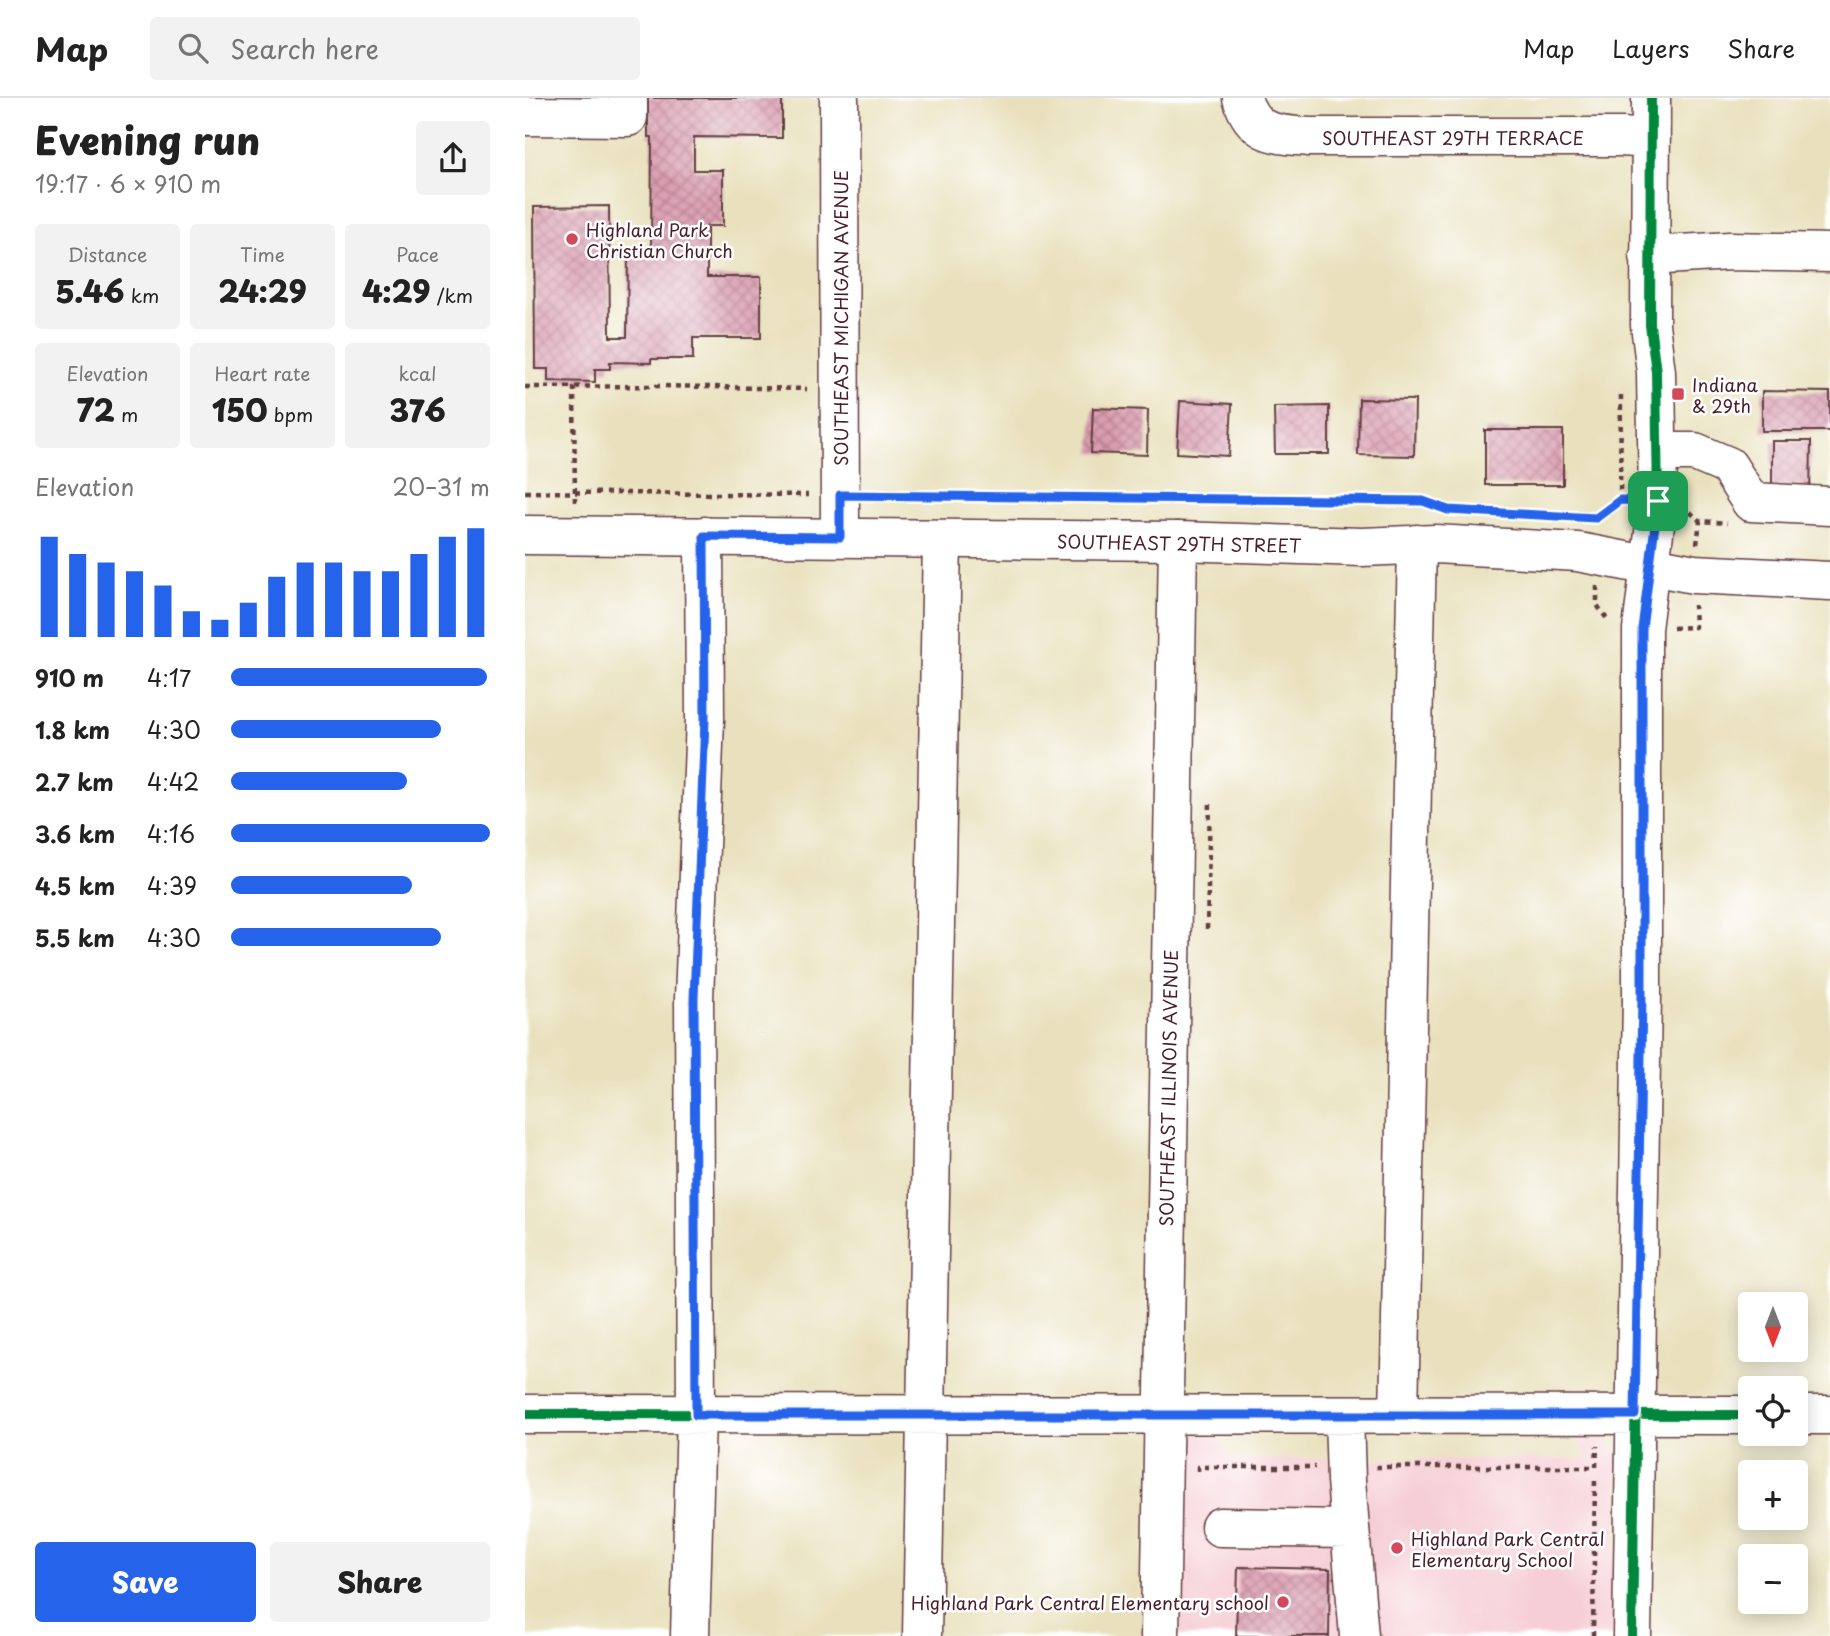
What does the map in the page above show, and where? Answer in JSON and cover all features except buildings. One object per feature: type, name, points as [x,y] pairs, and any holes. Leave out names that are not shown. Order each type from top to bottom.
[{"type":"street","points":[[525,116],[628,117],[628,98]]},
{"type":"street","name":"SOUTHEAST MICHIGAN AVENUE","points":[[839,98],[840,537]]},
{"type":"street","points":[[1632,1636],[1642,996],[1642,629],[1658,501],[1657,372],[1650,324],[1651,98]]},
{"type":"street","name":"SOUTHEAST 29TH TERRACE","points":[[1249,112],[1279,134],[1309,137],[1651,139]]},
{"type":"street","points":[[1649,256],[1730,251],[1830,253]]},
{"type":"street","points":[[1658,453],[1695,453],[1728,466],[1751,502],[1830,506]]},
{"type":"street","name":"SOUTHEAST 29TH STREET","points":[[525,535],[1178,541],[1362,547],[1417,544],[1578,552],[1694,574],[1830,582]]},
{"type":"street","points":[[690,1636],[696,1415],[694,999],[705,719],[704,536]]},
{"type":"street","points":[[922,1636],[942,540]]},
{"type":"street","name":"SOUTHEAST ILLINOIS AVENUE","points":[[1160,1636],[1178,541]]},
{"type":"street","points":[[1399,1415],[1417,544]]},
{"type":"street","points":[[525,1414],[1738,1415]]},
{"type":"street","points":[[1344,1415],[1349,1529],[1359,1636]]},
{"type":"street","points":[[1808,1415],[1830,1415]]},
{"type":"street","points":[[1220,1527],[1349,1529]]},
{"type":"path","points":[[525,387],[818,389]]},
{"type":"path","points":[[574,387],[575,505]]},
{"type":"path","points":[[525,492],[1423,501],[1448,510],[1461,510]]},
{"type":"path","points":[[1569,516],[1596,518],[1620,500],[1680,501],[1700,521],[1738,523]]},
{"type":"path","points":[[1593,1636],[1595,1476]]},
{"type":"shaded area","name":"Highland Park Central Elementary School","points":[[1194,1434],[1217,1434],[1230,1459],[1587,1459],[1575,1435],[1603,1435],[1618,1454],[1615,1636],[1176,1636],[1178,1451]]},
{"type":"cycle path","points":[[1632,1636],[1642,996],[1642,629],[1658,501],[1656,372],[1650,325],[1651,98]]},
{"type":"cycle path","points":[[525,1414],[1738,1415]]},
{"type":"place","name":"Highland Park Christian Church","points":[[572,239]]},
{"type":"place","name":"Indiana & 29th","points":[[1678,394]]},
{"type":"place","name":"Highland Park Central Elementary School","points":[[1397,1548]]},
{"type":"place","name":"Highland Park Central Elementary school","points":[[1283,1602]]},
{"type":"route","points":[[840,495],[1423,501],[1448,510],[1596,518],[1620,500],[1658,501],[1642,629],[1642,996],[1635,1415],[696,1415],[694,999],[705,719],[704,536],[840,537],[840,495]]}]
